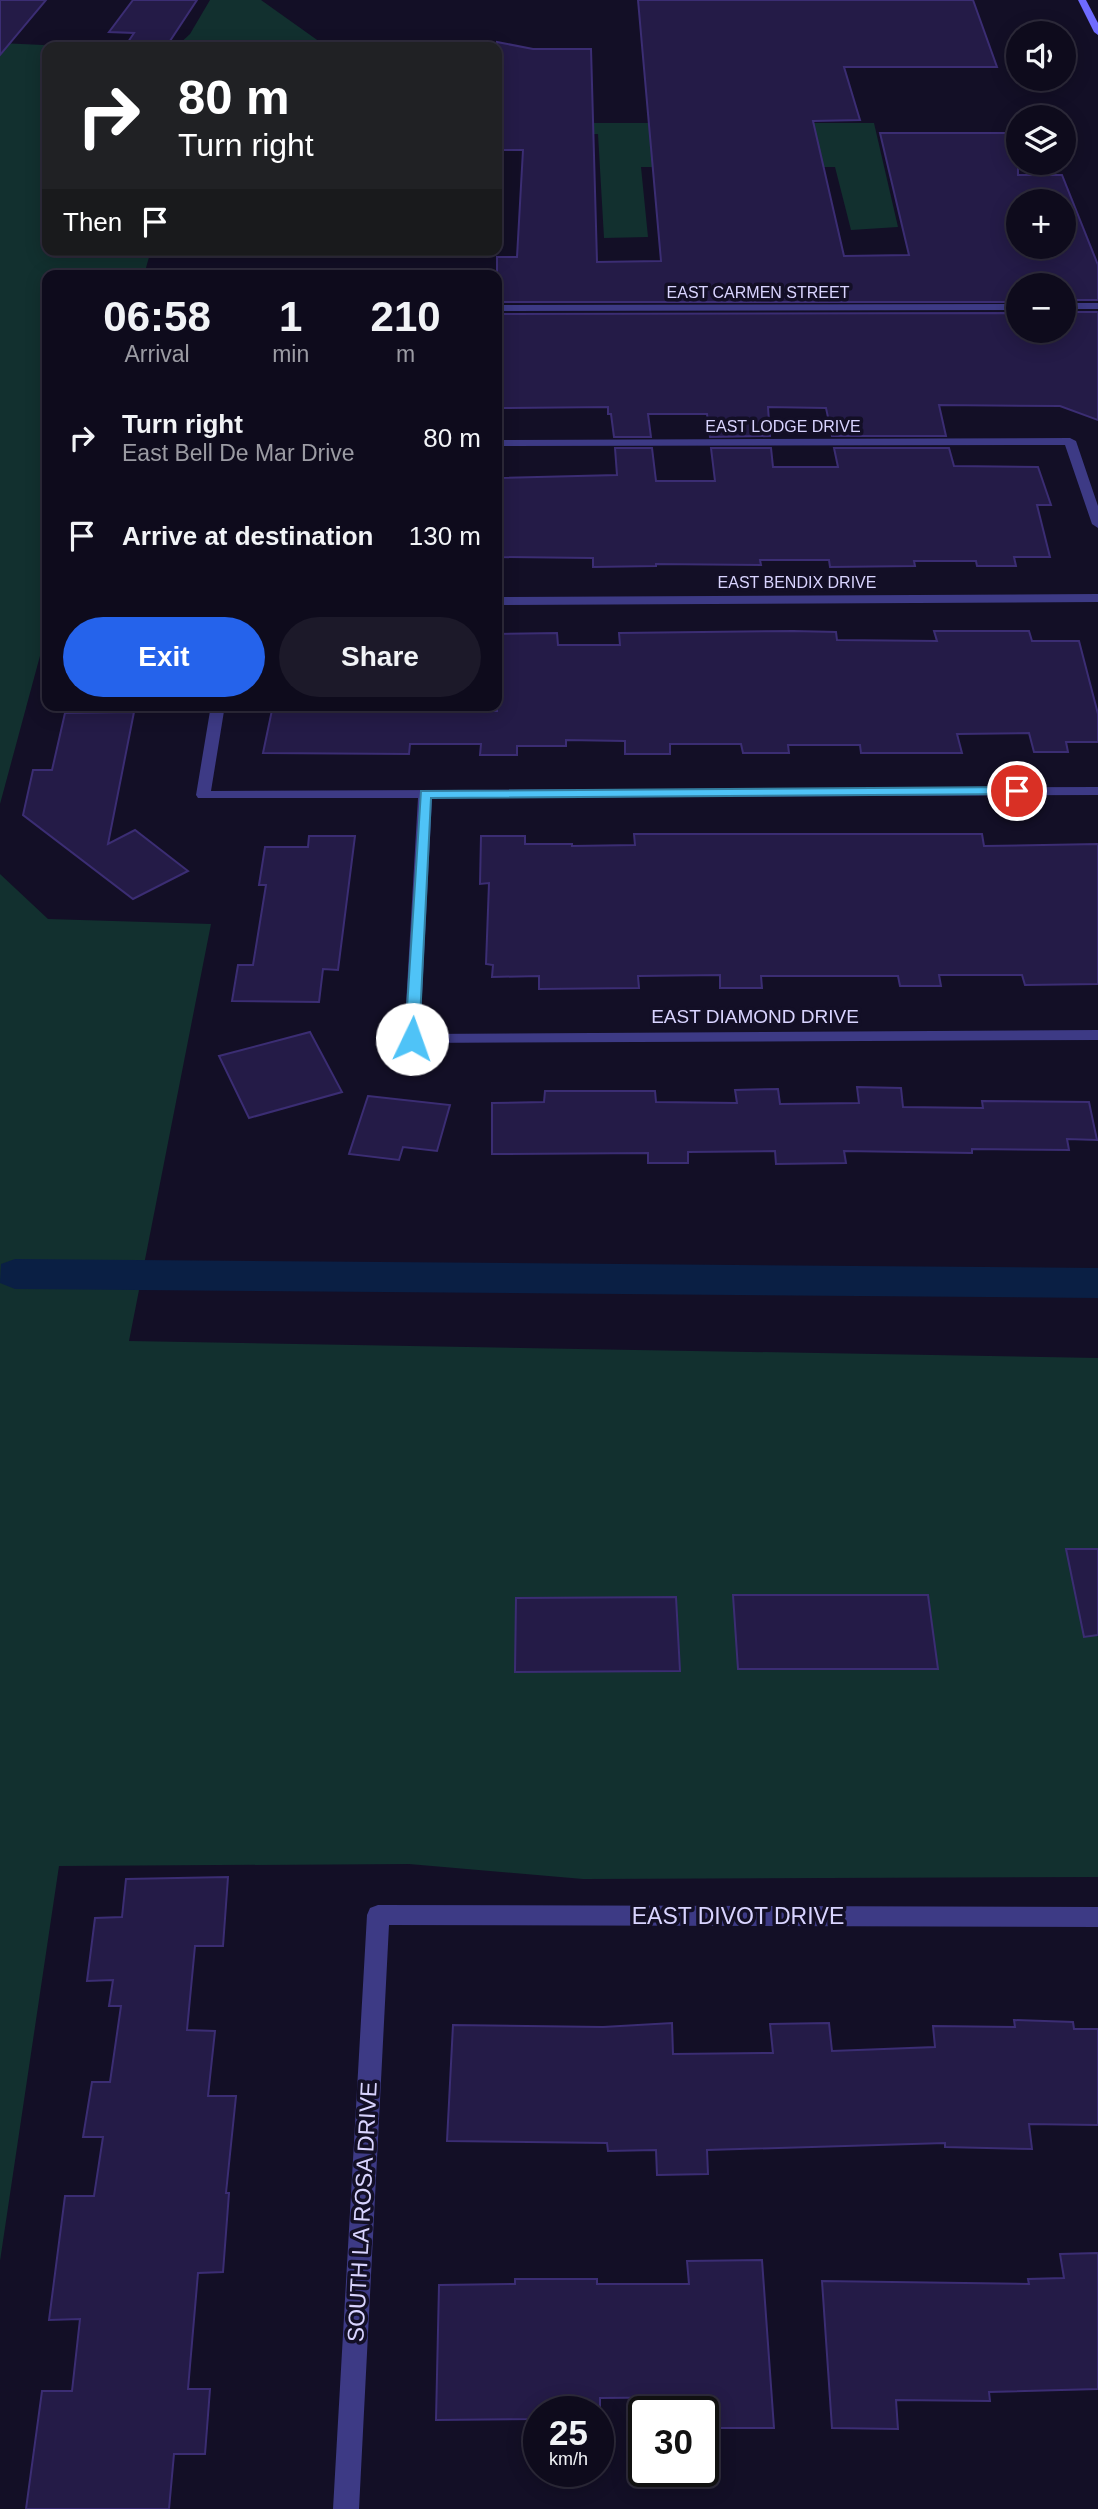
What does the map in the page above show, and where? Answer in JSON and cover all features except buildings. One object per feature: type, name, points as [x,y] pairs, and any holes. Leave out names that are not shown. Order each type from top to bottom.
[{"type":"main road","points":[[1082,0],[1098,32]]},
{"type":"street","points":[[1076,306],[1098,306]]},
{"type":"street","name":"EAST CARMEN STREET","points":[[502,308],[1006,307]]},
{"type":"street","name":"EAST LODGE DRIVE","points":[[502,443],[1070,441],[1098,524]]},
{"type":"street","name":"EAST BENDIX DRIVE","points":[[502,601],[1098,598]]},
{"type":"street","points":[[217,711],[203,795],[1098,791]]},
{"type":"street","name":"EAST DIAMOND DRIVE","points":[[425,794],[412,1039],[1098,1035]]},
{"type":"street","name":"EAST DIVOT DRIVE","points":[[378,1915],[1098,1917]]},
{"type":"street","name":"SOUTH LA ROSA DRIVE","points":[[346,2509],[378,1915]]},
{"type":"green space","points":[[210,0],[261,0],[320,42],[181,42],[190,34]]},
{"type":"green space","points":[[0,43],[42,45],[42,256],[149,256],[145,270],[42,270],[42,649],[0,804]]},
{"type":"green space","points":[[502,123],[874,123],[898,227],[851,230],[835,167],[641,167],[648,237],[604,238],[598,134],[502,136]]},
{"type":"green space","points":[[0,874],[48,919],[211,924],[129,1341],[1098,1358],[1098,1877],[583,1879],[409,1864],[59,1866],[0,2261]]},
{"type":"waterway","points":[[15,1274],[1098,1283]]},
{"type":"route","points":[[412,1039],[425,794],[1017,791]]}]
